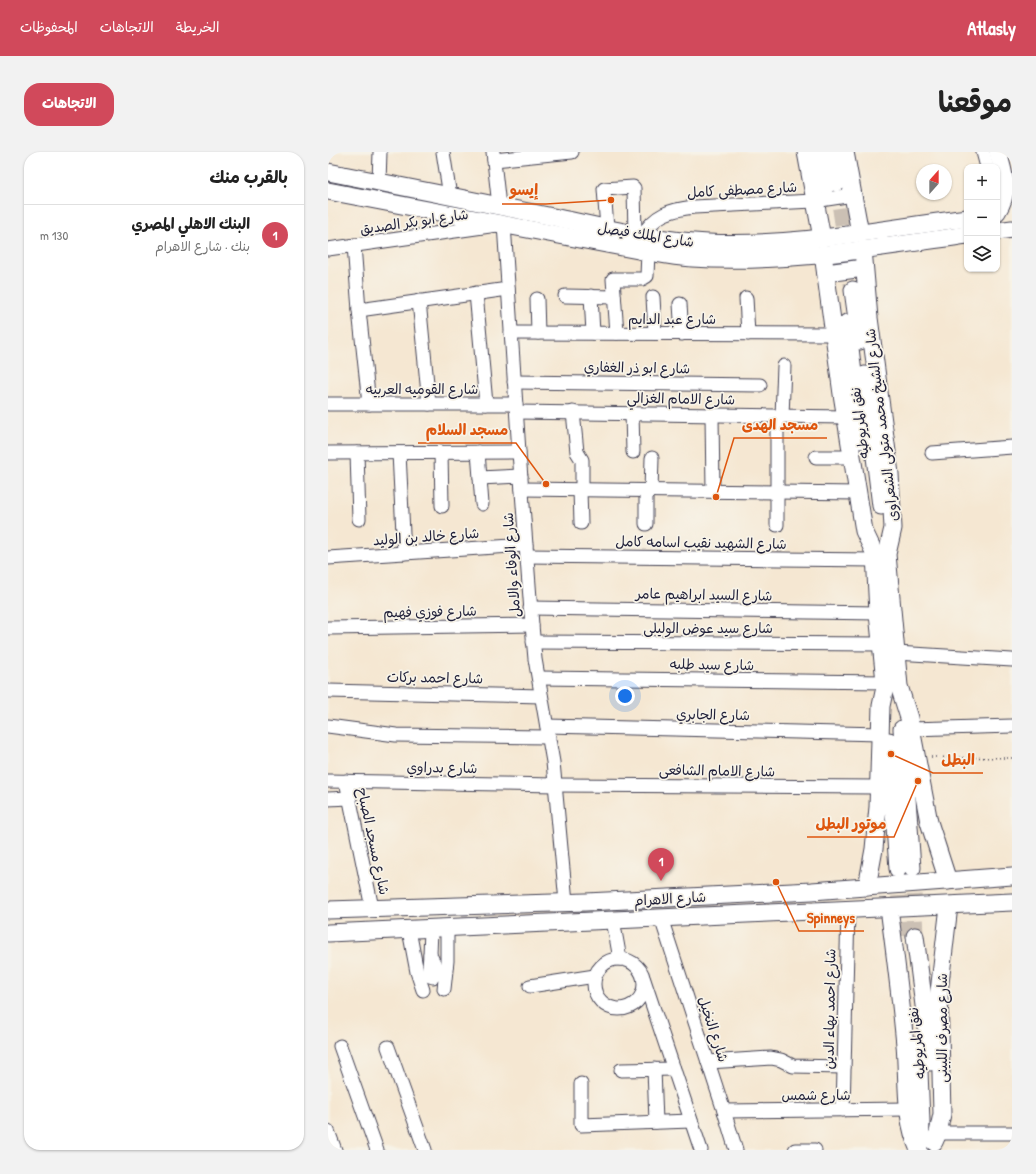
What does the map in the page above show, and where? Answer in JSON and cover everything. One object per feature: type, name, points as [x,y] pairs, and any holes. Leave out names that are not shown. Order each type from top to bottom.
[{"type":"main road","name":"شارع الشيخ محمد متولى الشعراوى","points":[[806,152],[822,246],[864,531],[879,556],[896,653],[890,685],[881,701],[874,849],[867,887]]},
{"type":"main road","points":[[820,152],[832,185],[832,152]]},
{"type":"main road","points":[[846,152],[860,233]]},
{"type":"main road","points":[[998,152],[1006,181],[1003,200],[1000,206]]},
{"type":"main road","name":"شارع الملك فيصل","points":[[328,172],[638,235],[693,242],[822,246],[862,249],[964,235]]},
{"type":"main road","name":"شارع الملك فيصل","points":[[328,191],[648,252],[690,258],[770,258],[822,246],[860,233],[964,218]]},
{"type":"main road","points":[[1000,213],[1012,211]]},
{"type":"main road","name":"شارع الشيخ محمد متولى الشعراوى","points":[[862,249],[874,358],[890,474],[893,528],[879,556],[878,613],[882,644],[890,685],[907,710],[928,817],[948,881]]},
{"type":"main road","points":[[826,273],[864,268]]},
{"type":"main road","name":"نفق المريوطيه","points":[[848,291],[879,556]]},
{"type":"main road","points":[[890,685],[905,868]]},
{"type":"main road","name":"شارع الاهرام","points":[[328,910],[566,902],[812,891],[1012,876]]},
{"type":"main road","name":"شارع الاهرام","points":[[328,933],[1012,902]]},
{"type":"main road","name":"شارع مصرف اللبينى","points":[[929,1145],[942,1114],[939,992],[949,906]]},
{"type":"main road","points":[[360,932],[357,927],[357,914],[366,908]]},
{"type":"main road","points":[[889,908],[903,1020],[907,1066],[908,1109],[912,1131],[929,1145]]},
{"type":"main road","name":"نفق المريوطيه","points":[[909,936],[929,1044],[929,1145]]},
{"type":"street","points":[[379,182],[380,152]]},
{"type":"street","points":[[443,152],[450,196]]},
{"type":"street","points":[[499,206],[493,156],[572,152]]},
{"type":"street","points":[[983,152],[986,164]]},
{"type":"street","points":[[607,228],[604,189],[633,187],[638,235]]},
{"type":"street","name":"شارع مصطفى كامل","points":[[638,235],[655,219],[666,212],[679,209],[814,201],[853,196]]},
{"type":"street","name":"شارع ابو بكر الصديق","points":[[328,249],[504,224]]},
{"type":"street","name":"شارع الوفاء والامل","points":[[504,224],[518,452],[533,642],[555,785],[566,902]]},
{"type":"street","points":[[354,245],[369,404]]},
{"type":"street","points":[[617,333],[613,279],[645,278],[647,276],[648,252]]},
{"type":"street","points":[[359,310],[508,289]]},
{"type":"street","points":[[476,293],[486,404]]},
{"type":"street","points":[[566,296],[614,297]]},
{"type":"street","points":[[591,296],[593,333]]},
{"type":"street","points":[[653,297],[655,333]]},
{"type":"street","points":[[746,298],[748,334]]},
{"type":"street","points":[[537,299],[538,333]]},
{"type":"street","points":[[418,301],[429,404]]},
{"type":"street","points":[[680,304],[682,334]]},
{"type":"street","name":"شارع عبد الدايم","points":[[511,333],[834,334]]},
{"type":"street","points":[[777,525],[780,416],[784,366]]},
{"type":"street","name":"شارع ابو ذر الغفاري","points":[[514,382],[760,385]]},
{"type":"street","name":"شارع القوميه العربيه","points":[[328,404],[486,404],[516,408]]},
{"type":"street","name":"شارع الامام الغزالي","points":[[516,408],[632,414],[846,417]]},
{"type":"street","points":[[573,412],[577,452],[582,460],[580,523]]},
{"type":"street","points":[[632,414],[633,452]]},
{"type":"street","points":[[712,415],[713,491]]},
{"type":"street","points":[[932,453],[1012,447]]},
{"type":"street","points":[[441,452],[442,506]]},
{"type":"street","points":[[478,452],[482,504]]},
{"type":"street","points":[[328,453],[518,452]]},
{"type":"street","points":[[357,453],[359,519]]},
{"type":"street","points":[[399,453],[404,553]]},
{"type":"street","points":[[816,457],[853,457]]},
{"type":"street","points":[[646,524],[652,458]]},
{"type":"street","points":[[480,478],[581,490],[859,493]]},
{"type":"street","name":"شارع الشهيد نقيب اسامه كامل","points":[[526,551],[879,556]]},
{"type":"street","name":"شارع خالد بن الوليد","points":[[328,558],[404,553],[526,551]]},
{"type":"street","name":"شارع السيد ابراهيم عامر","points":[[530,608],[878,613]]},
{"type":"street","name":"شارع فوزي فهيم","points":[[328,628],[532,625]]},
{"type":"street","name":"شارع سيد عوض الوليلى","points":[[533,642],[882,644]]},
{"type":"street","points":[[896,653],[1012,660]]},
{"type":"street","name":"شارع سيد طلبه","points":[[539,678],[890,685]]},
{"type":"street","name":"شارع احمد بركات","points":[[328,691],[541,696]]},
{"type":"street","name":"شارع الجابري","points":[[328,726],[396,735],[548,732],[880,734]]},
{"type":"street","points":[[911,728],[1012,726]]},
{"type":"street","name":"شارع بدراوي","points":[[328,780],[555,785]]},
{"type":"street","name":"شارع مسجد الصباح","points":[[346,781],[366,908]]},
{"type":"street","name":"شارع الامام الشافعى","points":[[555,785],[878,787]]},
{"type":"street","points":[[328,799],[349,798]]},
{"type":"street","name":"شارع احمد بهاء الدين","points":[[843,1110],[848,910]]},
{"type":"street","name":"شارع النخيل","points":[[661,918],[736,1150]]},
{"type":"street","points":[[613,920],[620,959]]},
{"type":"street","points":[[439,929],[448,954],[444,989]]},
{"type":"street","points":[[430,955],[439,929]]},
{"type":"street","points":[[409,930],[423,990]]},
{"type":"street","points":[[414,956],[448,954]]},
{"type":"street","points":[[644,980],[643,992],[636,1002],[630,1006],[618,1009],[606,1005],[597,995],[595,989],[595,976],[600,967],[609,961],[620,959],[631,962],[639,969],[644,980],[701,1150]]},
{"type":"street","points":[[530,986],[595,976]]},
{"type":"street","points":[[340,1046],[377,1150]]},
{"type":"street","points":[[388,1047],[426,1150]]},
{"type":"street","points":[[708,1062],[771,1058],[781,1060],[793,1066],[844,1067]]},
{"type":"street","points":[[654,1069],[656,1122]]},
{"type":"street","points":[[620,1070],[674,1069]]},
{"type":"street","points":[[581,1084],[581,1125],[691,1121]]},
{"type":"street","name":"شارع شمس","points":[[724,1111],[908,1109]]},
{"type":"street","points":[[328,1131],[332,1149]]},
{"type":"street","points":[[929,1145],[1012,1133]]},
{"type":"street","points":[[795,1150],[815,1150]]},
{"type":"path","points":[[917,757],[1012,758]]},
{"type":"tunnel","points":[[837,183],[853,290]]},
{"type":"tunnel","points":[[912,870],[915,936]]},
{"type":"tunnel","points":[[898,871],[902,936]]},
{"type":"place","name":"إيسو","points":[[611,200]]},
{"type":"place","name":"مسجد السلام","points":[[546,484]]},
{"type":"place","name":"مسجد الهدى","points":[[716,497]]},
{"type":"place","name":"البطل","points":[[891,754]]},
{"type":"place","name":"موتور البطل","points":[[918,781]]},
{"type":"place","name":"البنك الاهلي المصري","points":[[661,881]]},
{"type":"place","name":"Spinneys","points":[[776,882]]}]
